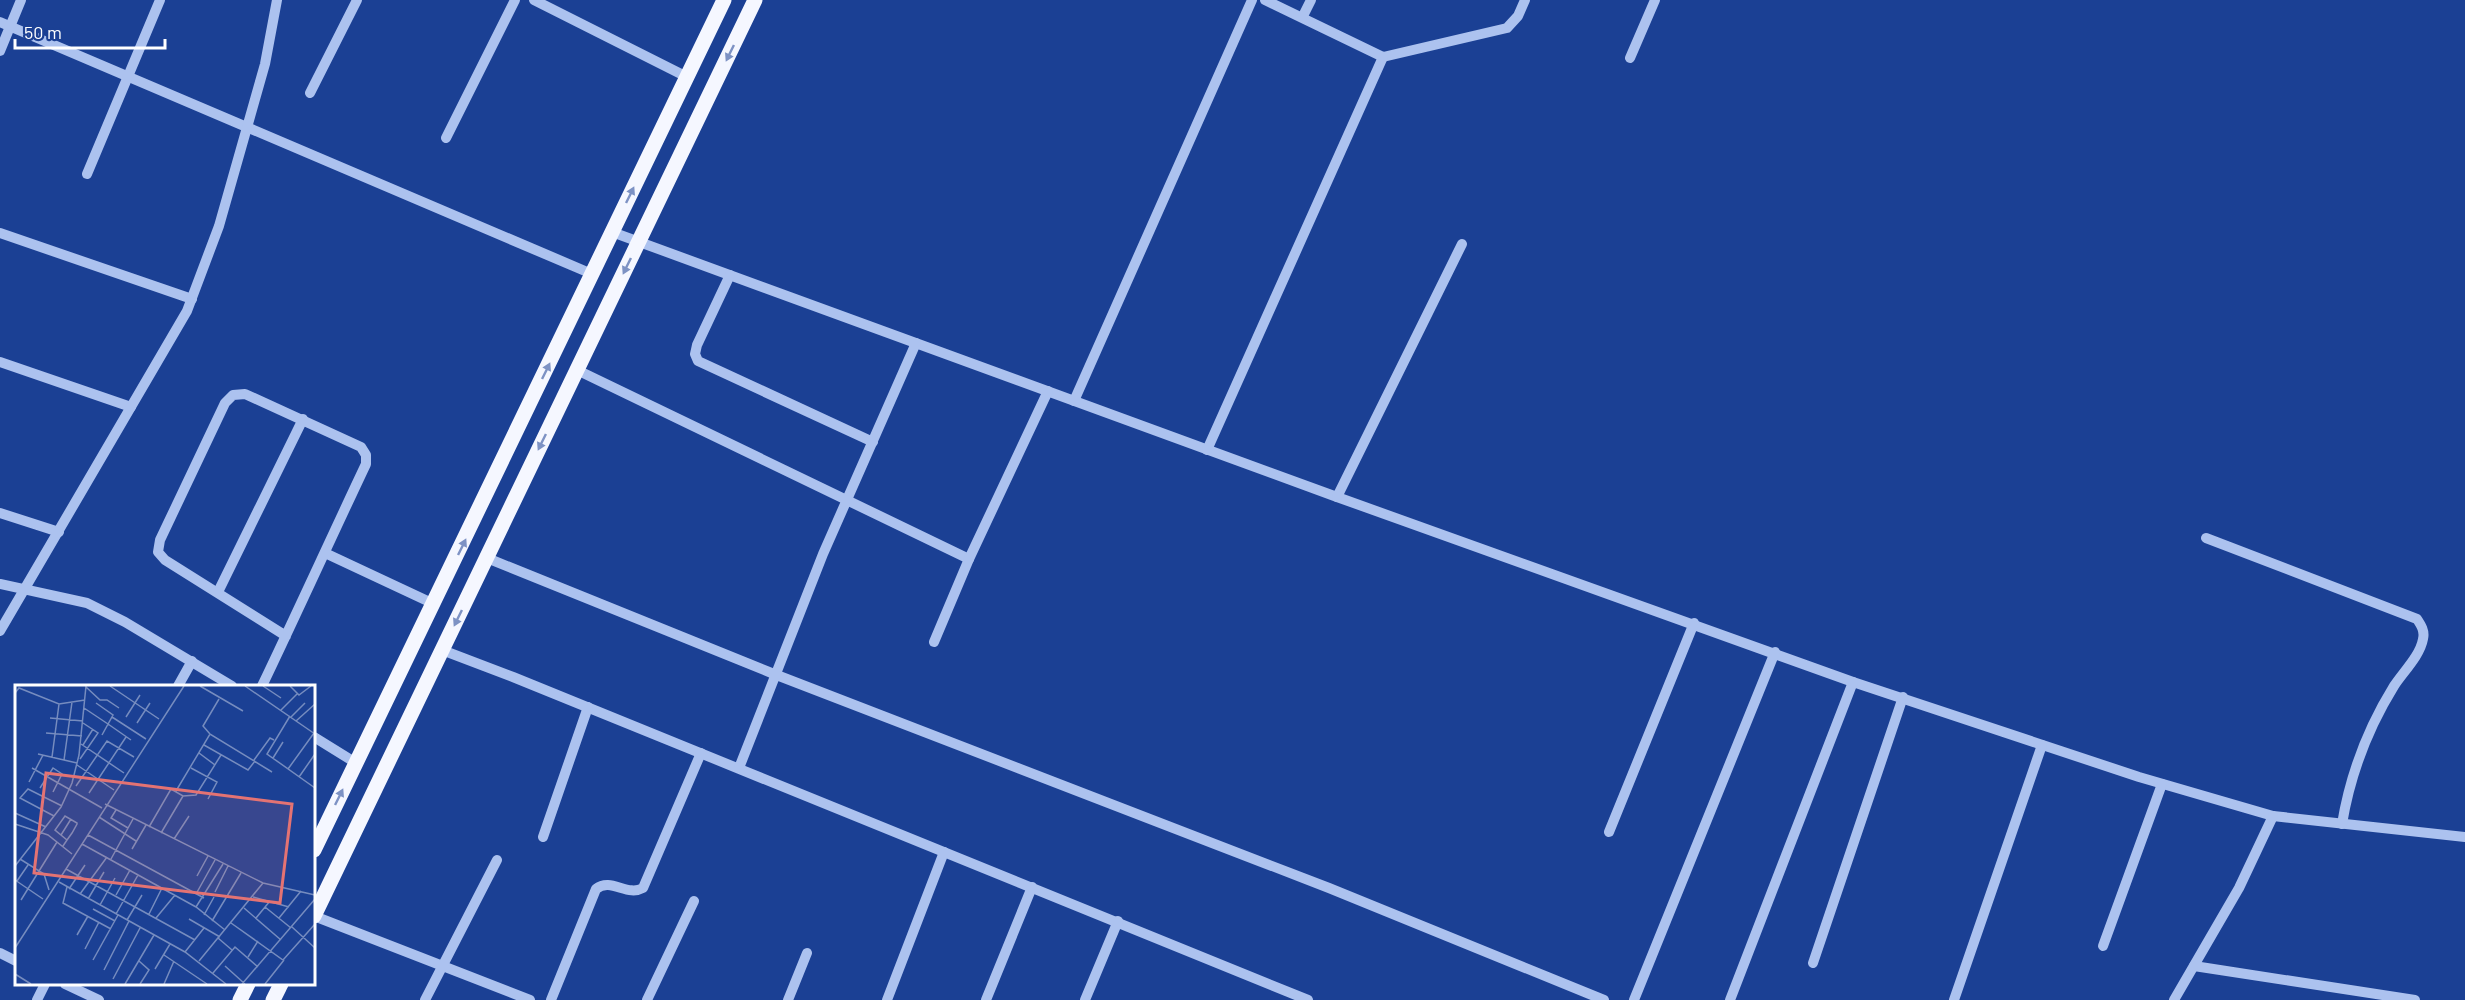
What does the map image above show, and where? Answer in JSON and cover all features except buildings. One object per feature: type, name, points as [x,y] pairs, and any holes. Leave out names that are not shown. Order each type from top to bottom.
[{"type":"main road","points":[[315,848],[724,0]]},
{"type":"main road","points":[[315,914],[755,0]]},
{"type":"main road","points":[[240,1000],[248,985]]},
{"type":"main road","points":[[273,1000],[280,985]]},
{"type":"street","points":[[0,51],[5,24],[21,0]]},
{"type":"street","points":[[87,174],[160,0]]},
{"type":"street","points":[[0,631],[192,299],[219,226],[248,126],[265,64],[277,0]]},
{"type":"street","points":[[310,93],[357,0]]},
{"type":"street","points":[[446,138],[515,0]]},
{"type":"street","points":[[534,0],[687,77]]},
{"type":"street","points":[[1074,401],[1252,0]]},
{"type":"street","points":[[1265,0],[1303,16],[1383,57],[1507,28],[1518,16],[1525,0]]},
{"type":"street","points":[[1303,16],[1311,0]]},
{"type":"street","points":[[1630,58],[1655,0]]},
{"type":"street","points":[[5,24],[592,274]]},
{"type":"street","points":[[1207,450],[1383,57]]},
{"type":"street","points":[[612,232],[1337,497],[1775,652],[1853,682],[2042,745],[2162,784],[2273,816],[2465,837]]},
{"type":"street","points":[[0,233],[192,299]]},
{"type":"street","points":[[1337,497],[1462,244]]},
{"type":"street","points":[[730,275],[697,345],[695,354],[698,362],[873,442]]},
{"type":"street","points":[[739,768],[774,674],[916,343]]},
{"type":"street","points":[[0,362],[131,407]]},
{"type":"street","points":[[577,370],[969,559]]},
{"type":"street","points":[[934,642],[969,559],[1048,391]]},
{"type":"street","points":[[263,685],[286,636],[325,553],[366,464],[366,455],[362,447],[303,419],[245,394],[233,395],[225,403],[160,540],[158,552],[165,560],[286,636]]},
{"type":"street","points":[[218,592],[303,419]]},
{"type":"street","points":[[0,513],[59,532]]},
{"type":"street","points":[[2206,538],[2416,619],[2423,627],[2424,638],[2420,648],[2393,687],[2356,764],[2342,824]]},
{"type":"street","points":[[325,553],[434,604]]},
{"type":"street","points":[[487,558],[774,674],[1329,888],[1604,1000]]},
{"type":"street","points":[[0,584],[87,603],[192,661],[229,685]]},
{"type":"street","points":[[1609,832],[1694,623]]},
{"type":"street","points":[[442,650],[1118,921],[1284,995],[1308,1000]]},
{"type":"street","points":[[1634,1000],[1775,652]]},
{"type":"street","points":[[179,685],[192,661]]},
{"type":"street","points":[[1730,1000],[1853,682]]},
{"type":"street","points":[[1813,963],[1903,697]]},
{"type":"street","points":[[543,837],[588,707]]},
{"type":"street","points":[[315,738],[356,763]]},
{"type":"street","points":[[1954,1000],[2042,745]]},
{"type":"street","points":[[551,1000],[596,889],[601,885],[610,884],[630,891],[643,888],[701,753]]},
{"type":"street","points":[[2103,946],[2162,784]]},
{"type":"street","points":[[2174,1000],[2239,888],[2273,816]]},
{"type":"street","points":[[887,1000],[944,852]]},
{"type":"street","points":[[425,1000],[497,860]]},
{"type":"street","points":[[986,1000],[1032,887]]},
{"type":"street","points":[[647,1000],[694,901]]},
{"type":"street","points":[[315,916],[530,1000]]},
{"type":"street","points":[[1085,1000],[1118,921]]},
{"type":"street","points":[[0,953],[15,960]]},
{"type":"street","points":[[788,1000],[807,953]]},
{"type":"street","points":[[2193,966],[2358,996],[2415,1000]]},
{"type":"street","points":[[37,1000],[44,985]]},
{"type":"street","points":[[67,985],[99,1000]]}]
